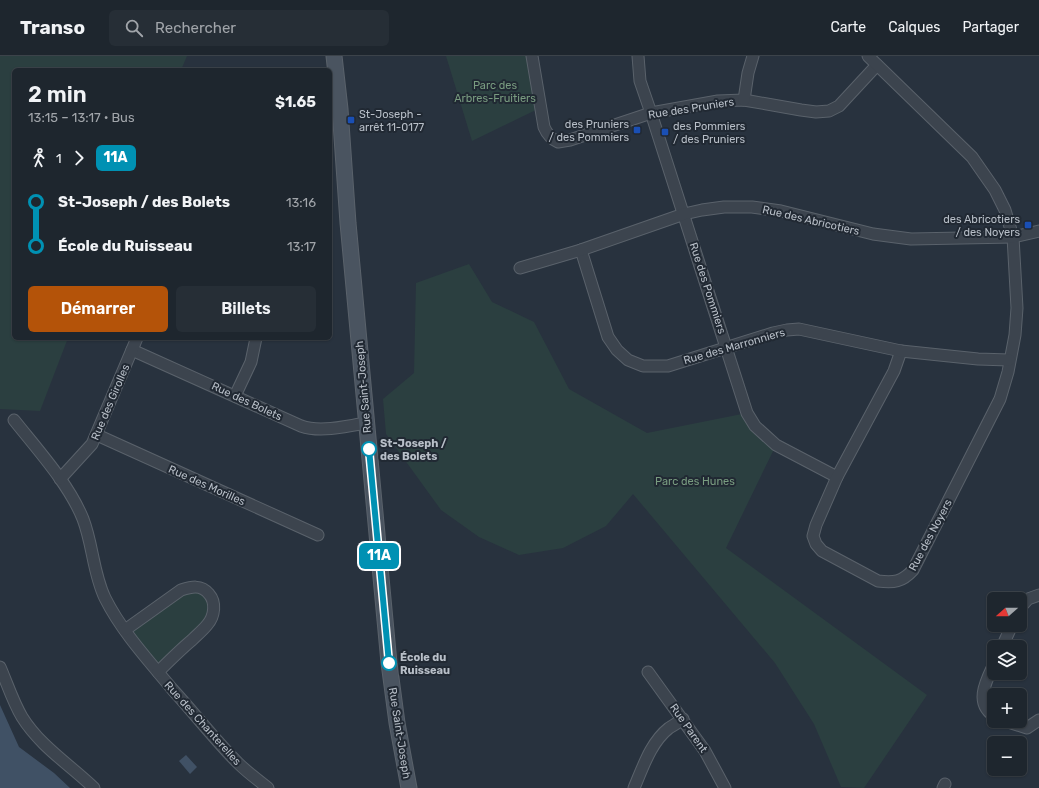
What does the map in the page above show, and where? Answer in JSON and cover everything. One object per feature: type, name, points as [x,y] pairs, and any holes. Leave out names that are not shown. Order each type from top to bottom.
[{"type":"street","name":"Rue Saint-Joseph","points":[[334,56],[340,108],[348,223],[389,663],[397,723],[409,788]]},
{"type":"street","name":"Rue des Pruniers","points":[[532,56],[544,127],[552,140],[558,142],[570,140],[652,113],[718,101],[744,100],[816,112],[829,111],[839,106],[877,65]]},
{"type":"street","name":"Rue des Pommiers","points":[[638,56],[640,81],[652,113],[747,413],[755,426],[776,445],[837,477]]},
{"type":"street","points":[[744,100],[748,73],[753,56]]},
{"type":"street","points":[[868,56],[976,163],[995,190],[1005,210],[1013,237]]},
{"type":"street","name":"Rue des Abricotiers","points":[[520,268],[581,250],[684,214],[724,207],[752,207],[781,211],[844,228],[911,239],[1013,237],[1039,231]]},
{"type":"street","name":"Rue des Noyers","points":[[900,351],[894,371],[837,477],[816,525],[813,536],[816,544],[822,551],[878,581],[888,582],[906,578],[913,570],[1000,399],[1008,372],[1009,360],[1015,336],[1017,308],[1013,237]]},
{"type":"street","name":"Rue des Marronniers","points":[[581,250],[608,337],[617,350],[628,360],[643,366],[668,366],[773,333],[799,329],[900,351],[978,359],[1009,360]]},
{"type":"street","name":"Rue des Girolles","points":[[60,479],[86,452],[97,435],[136,340]]},
{"type":"street","points":[[235,396],[251,362],[256,340]]},
{"type":"street","name":"Rue des Bolets","points":[[132,350],[309,429],[366,423]]},
{"type":"street","name":"Rue des Chanterelles","points":[[14,420],[60,479],[83,518],[100,587],[109,606],[125,630],[158,672],[222,746],[239,764],[268,788]]},
{"type":"street","name":"Rue des Morilles","points":[[97,435],[318,535]]},
{"type":"street","name":"Rue des Chanterelles","points":[[125,630],[181,590],[190,587],[199,587],[206,590],[211,596],[214,603],[213,611],[208,624],[158,672]]},
{"type":"street","points":[[1027,600],[1039,595]]},
{"type":"street","points":[[0,667],[22,717],[32,731],[52,752],[94,788]]},
{"type":"street","name":"Rue Parent","points":[[648,672],[705,751],[724,788]]},
{"type":"street","points":[[987,680],[982,697],[987,709]]},
{"type":"street","points":[[634,788],[648,755],[659,738],[669,728],[683,719]]},
{"type":"street","points":[[1027,728],[1039,720]]},
{"type":"green space","points":[[0,56],[187,56],[182,68],[12,68],[12,340],[67,340],[40,411],[0,409]]},
{"type":"green space","name":"Parc des Arbres-Fruitiers","points":[[446,56],[532,56],[540,108],[472,141]]},
{"type":"green space","name":"Parc des Hunes","points":[[469,264],[492,302],[534,322],[569,389],[647,433],[747,413],[776,445],[726,548],[927,695],[864,788],[841,787],[814,724],[775,663],[633,494],[606,526],[563,548],[519,555],[479,537],[441,510],[386,434],[383,399],[414,373],[416,283]]},
{"type":"green space","points":[[199,587],[213,611],[158,672],[125,630],[181,590]]},
{"type":"water","points":[[0,705],[19,747],[54,773],[70,788],[0,788]]},
{"type":"water","points":[[186,755],[197,767],[190,774],[179,761]]},
{"type":"bus line","name":"11A","points":[[369,449],[389,663]]},
{"type":"place","name":"St-Joseph - arrêt 11-0177","points":[[351,120]]},
{"type":"place","name":"des Pruniers / des Pommiers","points":[[637,130]]},
{"type":"place","name":"des Pommiers / des Pruniers","points":[[665,132]]},
{"type":"place","name":"des Abricotiers / des Noyers","points":[[1028,225]]},
{"type":"place","name":"St-Joseph / des Bolets","points":[[369,449]]},
{"type":"place","name":"École du Ruisseau","points":[[389,663]]}]
